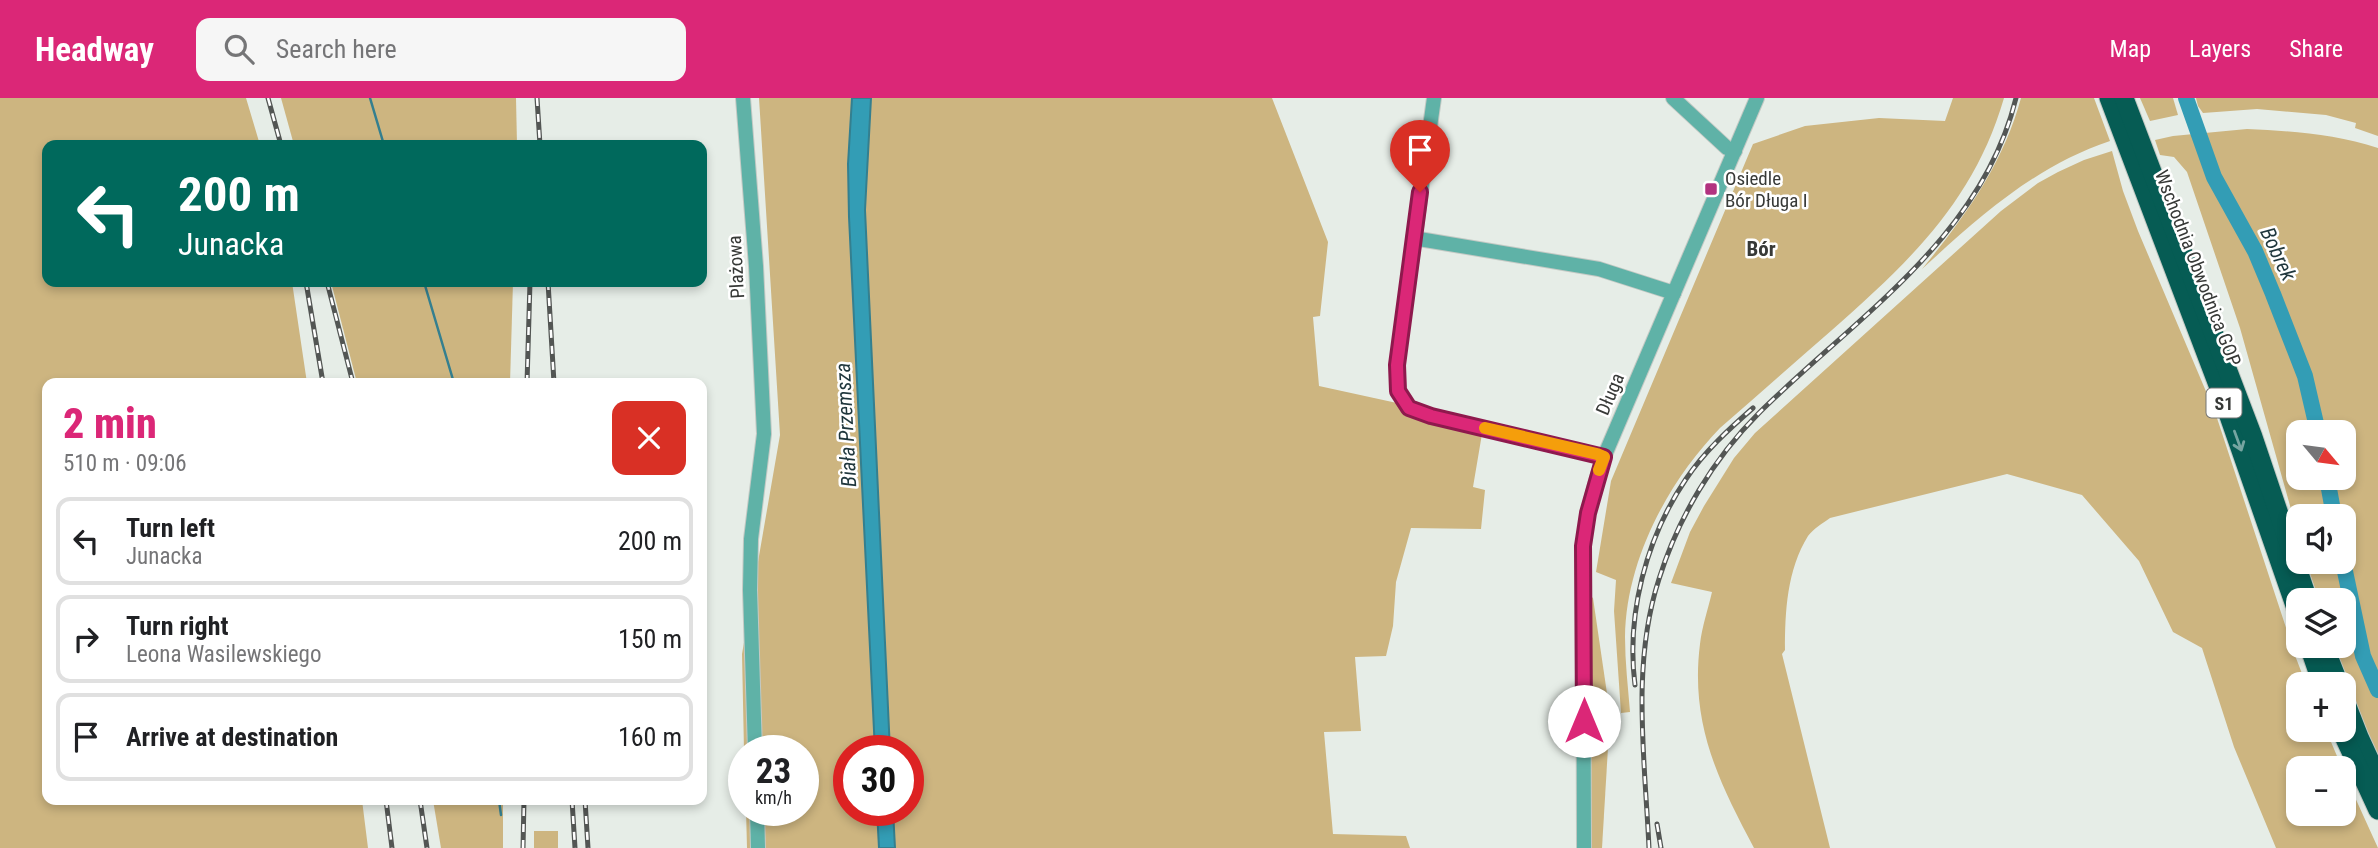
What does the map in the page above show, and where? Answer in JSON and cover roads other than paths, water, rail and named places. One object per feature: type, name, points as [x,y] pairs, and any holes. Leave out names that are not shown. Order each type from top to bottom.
[{"type":"highway","name":"Wschodnia Obwodnica GOP","points":[[2109,98],[2152,191],[2253,437],[2304,588]]},
{"type":"highway","name":"Wschodnia Obwodnica GOP","points":[[2124,98],[2152,191],[2289,588]]},
{"type":"highway","points":[[2356,732],[2378,778]]},
{"type":"highway","points":[[2347,742],[2378,810]]},
{"type":"street","name":"Plażowa","points":[[743,98],[756,266],[764,434],[751,539],[755,735]]},
{"type":"street","points":[[1434,98],[1397,365],[1398,391],[1409,408],[1431,416],[1604,457]]},
{"type":"street","points":[[1673,98],[1727,148],[1735,151]]},
{"type":"street","name":"Długa","points":[[1584,848],[1583,546],[1588,513],[1604,457],[1757,98]]},
{"type":"street","points":[[1413,238],[1599,269],[1674,293]]},
{"type":"street","points":[[757,826],[758,848]]},
{"type":"water","points":[[852,98],[871,98],[865,210],[889,735],[874,735],[848,164]]},
{"type":"water","points":[[878,826],[894,826],[895,848],[879,848]]},
{"type":"waterway","points":[[370,98],[383,140]]},
{"type":"waterway","name":"Bobrek","points":[[2186,98],[2214,177],[2255,251],[2273,294],[2305,376],[2315,420]]},
{"type":"waterway","points":[[425,287],[453,378]]},
{"type":"waterway","name":"Bobrek","points":[[2329,490],[2332,504]]},
{"type":"waterway","name":"Bobrek","points":[[2346,574],[2363,656],[2378,690]]},
{"type":"waterway","points":[[500,805],[501,815]]},
{"type":"railway","points":[[268,98],[280,140]]},
{"type":"railway","points":[[537,98],[540,140]]},
{"type":"railway","points":[[1649,848],[1642,679],[1650,612],[1676,534],[1699,490],[1742,431],[1874,308],[1945,234],[1975,193],[1999,148],[2016,98]]},
{"type":"railway","points":[[307,287],[322,378]]},
{"type":"railway","points":[[328,287],[352,378]]},
{"type":"railway","points":[[527,378],[530,287]]},
{"type":"railway","points":[[548,287],[554,378]]},
{"type":"railway","points":[[1635,685],[1633,658],[1637,605],[1642,578],[1660,526],[1693,469],[1717,441],[1753,408]]},
{"type":"railway","points":[[387,805],[392,848]]},
{"type":"railway","points":[[421,805],[427,848]]},
{"type":"railway","points":[[523,848],[524,805]]},
{"type":"railway","points":[[572,805],[575,848]]},
{"type":"railway","points":[[585,805],[588,848]]},
{"type":"railway","points":[[1657,824],[1661,848]]},
{"type":"place","name":"Osiedle Bór Długa I","points":[[1711,189]]},
{"type":"district","name":"Bór","points":[[1761,249]]},
{"type":"water label","name":"Biała Przemsza","points":[[846,425]]}]
